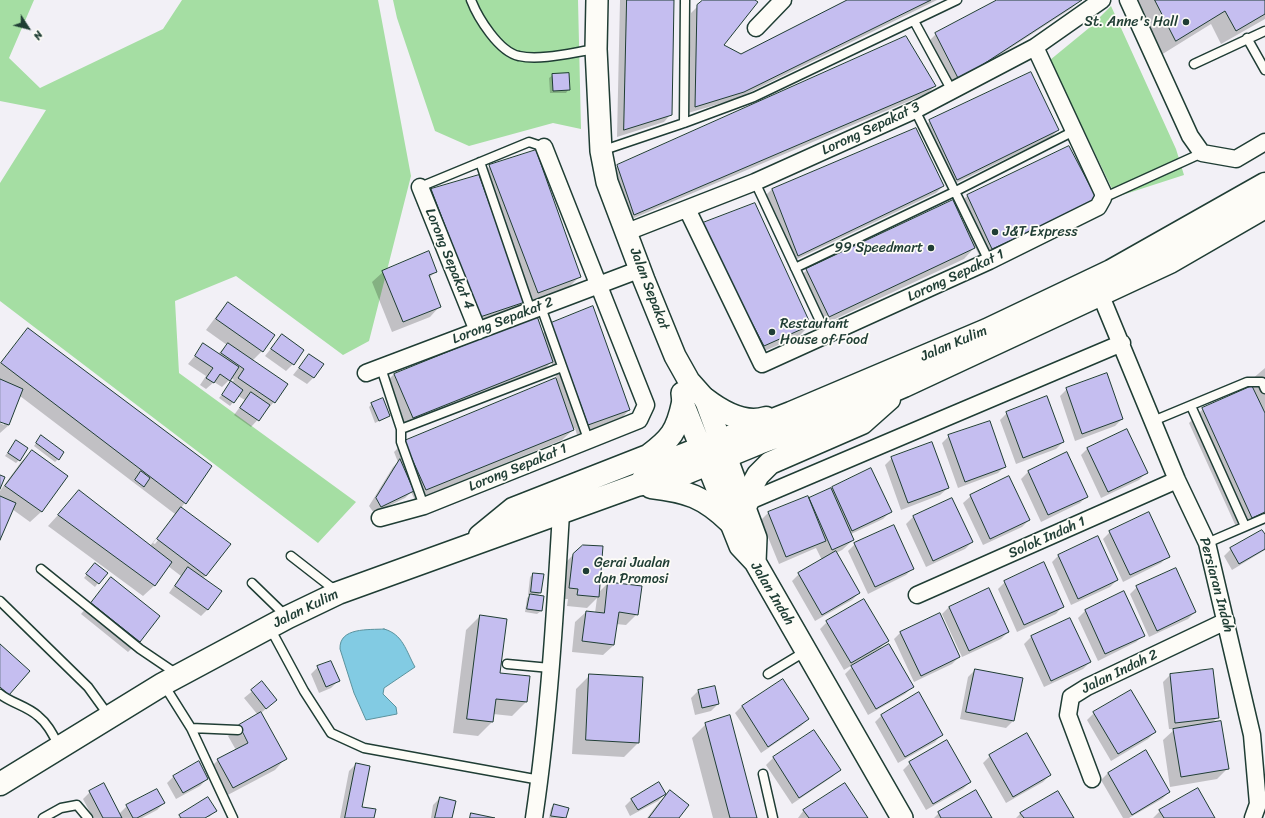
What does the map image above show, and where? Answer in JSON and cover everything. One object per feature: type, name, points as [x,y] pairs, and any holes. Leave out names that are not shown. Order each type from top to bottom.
[{"type":"main road","name":"Jalan Kulim","points":[[714,452],[791,413],[987,330],[1111,271],[1265,184]]},
{"type":"main road","name":"Jalan Kulim","points":[[0,784],[171,680],[279,622],[338,593],[636,486],[673,459],[714,452],[846,411],[1101,296],[1170,262],[1265,207]]},
{"type":"main road","points":[[636,486],[679,491],[713,505],[739,512],[758,476],[770,463],[862,423],[904,386]]},
{"type":"main road","points":[[705,399],[722,412],[745,418],[761,420],[781,413],[791,413]]},
{"type":"main road","points":[[466,547],[513,509],[648,456],[662,445],[678,426],[683,403]]},
{"type":"street","name":"Jalan Sepakat","points":[[597,0],[596,49],[601,151],[607,182],[675,356],[689,380],[705,399],[714,452]]},
{"type":"street","name":"Lorong Sepakat 3","points":[[627,232],[755,182],[915,110],[1035,47],[1102,0]]},
{"type":"street","points":[[1128,0],[1190,136],[1202,153],[1236,159],[1265,142]]},
{"type":"street","points":[[756,28],[779,1]]},
{"type":"street","points":[[1035,47],[1103,193],[1103,198]]},
{"type":"street","points":[[544,147],[598,285]]},
{"type":"street","name":"Lorong Sepakat 4","points":[[420,187],[478,331]]},
{"type":"street","name":"Lorong Sepakat 1","points":[[687,209],[762,364],[989,262],[1098,207],[1103,198]]},
{"type":"street","name":"Lorong Sepakat 2","points":[[373,371],[641,269]]},
{"type":"street","name":"Lorong Sepakat 1","points":[[380,518],[424,506],[588,439],[639,420],[646,406],[598,285]]},
{"type":"street","name":"Persiaran Indah","points":[[1101,296],[1122,343],[1152,421],[1177,480],[1207,543],[1252,735],[1258,804],[1253,818]]},
{"type":"street","points":[[739,512],[752,500],[1122,343]]},
{"type":"street","name":"Jalan Indah","points":[[675,356],[683,403],[714,452],[739,512],[740,546],[755,562],[902,818]]},
{"type":"street","name":"Solok Indah 1","points":[[917,595],[1177,480]]},
{"type":"street","points":[[538,814],[561,513]]},
{"type":"street","name":"Jalan Indah 2","points":[[1092,779],[1068,715],[1070,697],[1094,683],[1226,621]]},
{"type":"lane","points":[[471,0],[486,29],[503,47],[518,56],[539,57],[596,49]]},
{"type":"lane","points":[[684,123],[685,0]]},
{"type":"lane","points":[[601,151],[684,123],[754,97],[957,0]]},
{"type":"lane","points":[[914,21],[952,91]]},
{"type":"lane","points":[[1194,64],[1247,38],[1265,31]]},
{"type":"lane","points":[[1247,38],[1265,70]]},
{"type":"lane","points":[[915,110],[989,262]]},
{"type":"lane","points":[[795,268],[954,192],[1074,130]]},
{"type":"lane","points":[[420,187],[529,142],[544,147]]},
{"type":"lane","points":[[1103,198],[1202,153]]},
{"type":"lane","points":[[480,162],[536,309],[562,367],[588,439]]},
{"type":"lane","points":[[755,182],[827,336]]},
{"type":"lane","points":[[401,428],[562,367]]},
{"type":"lane","points":[[373,371],[401,428],[401,442],[424,506]]},
{"type":"lane","points":[[1152,421],[1246,382],[1262,382],[1265,389]]},
{"type":"lane","points":[[1191,406],[1245,526]]},
{"type":"lane","points":[[1207,543],[1265,518]]},
{"type":"lane","points":[[290,556],[338,593]]},
{"type":"lane","points":[[41,569],[140,649],[171,680],[191,728],[233,818]]},
{"type":"lane","points":[[252,583],[279,622],[304,691],[331,733],[364,748],[540,780]]},
{"type":"lane","points":[[0,601],[88,687],[109,717]]},
{"type":"lane","points":[[768,674],[806,651]]},
{"type":"lane","points":[[508,664],[550,668]]},
{"type":"lane","points":[[0,694],[9,701],[37,715],[49,727],[60,747]]},
{"type":"lane","points":[[191,728],[238,730]]},
{"type":"lane","points":[[763,774],[773,818]]},
{"type":"lane","points":[[43,818],[61,808],[77,805],[88,818]]},
{"type":"green space","points":[[0,0],[34,0],[9,58],[40,88],[163,29],[182,0],[378,0],[411,176],[369,341],[343,355],[236,276],[175,301],[179,373],[356,502],[318,543],[0,301],[0,183],[46,110],[0,101]]},
{"type":"green space","points":[[393,0],[578,0],[581,129],[553,123],[469,146],[435,131],[397,18]]},
{"type":"green space","points":[[1111,6],[1176,149],[1184,175],[1116,197],[1050,60],[1089,28]]},
{"type":"water","points":[[384,629],[390,631],[400,639],[415,667],[384,688],[383,694],[396,707],[397,714],[366,720],[354,693],[340,649],[341,642],[344,637],[356,631]]},
{"type":"building","points":[[627,0],[674,0],[672,115],[624,130]]},
{"type":"building","points":[[703,0],[755,0],[758,2],[724,45],[741,54],[847,0],[931,0],[744,92],[695,107],[697,5]]},
{"type":"building","points":[[997,0],[1082,0],[959,80],[935,33]]},
{"type":"building","name":"St. Anne's Hall","points":[[1155,0],[1265,0],[1265,14],[1236,31],[1225,11],[1176,41]]},
{"type":"building","points":[[906,36],[936,86],[634,215],[617,165]]},
{"type":"building","points":[[1031,72],[1059,130],[957,180],[929,120]]},
{"type":"building","points":[[569,73],[570,90],[553,91],[552,74]]},
{"type":"building","points":[[916,128],[944,186],[798,256],[772,189]]},
{"type":"building","points":[[1069,146],[1098,201],[992,249],[967,195]]},
{"type":"building","points":[[536,150],[581,277],[538,293],[489,165]]},
{"type":"building","points":[[479,175],[525,302],[480,317],[431,189]]},
{"type":"building","points":[[953,200],[975,248],[829,317],[806,269]]},
{"type":"building","points":[[755,203],[811,325],[764,346],[700,224]]},
{"type":"building","points":[[429,251],[437,272],[429,275],[441,307],[403,322],[382,271]]},
{"type":"building","points":[[228,302],[275,335],[263,352],[216,319]]},
{"type":"building","points":[[593,306],[630,410],[588,425],[551,323]]},
{"type":"building","points":[[537,316],[553,362],[413,418],[394,374]]},
{"type":"building","points":[[28,328],[212,466],[186,504],[1,363]]},
{"type":"building","points":[[282,334],[304,350],[294,365],[271,349]]},
{"type":"building","points":[[203,343],[239,367],[230,381],[220,374],[214,383],[206,378],[213,368],[195,356]]},
{"type":"building","points":[[228,343],[288,384],[275,403],[238,378],[244,369],[221,353]]},
{"type":"building","points":[[309,354],[324,364],[314,378],[299,368]]},
{"type":"building","points":[[1107,373],[1123,419],[1082,434],[1066,388]]},
{"type":"building","points":[[556,378],[574,430],[426,490],[404,441]]},
{"type":"building","points":[[0,379],[23,389],[9,425],[0,422]]},
{"type":"building","points":[[231,381],[243,390],[234,403],[222,395]]},
{"type":"building","points":[[1252,386],[1265,413],[1265,512],[1252,518],[1202,408]]},
{"type":"building","points":[[251,392],[270,405],[259,421],[240,408]]},
{"type":"building","points":[[1047,396],[1064,442],[1023,458],[1006,412]]},
{"type":"building","points":[[383,398],[390,416],[379,421],[371,403]]},
{"type":"building","points":[[990,421],[1006,467],[965,482],[948,435]]},
{"type":"building","points":[[1127,429],[1148,473],[1108,492],[1087,448]]},
{"type":"building","points":[[41,435],[64,452],[59,460],[36,443]]},
{"type":"building","points":[[16,440],[28,448],[20,461],[8,453]]},
{"type":"building","points":[[932,442],[949,488],[908,503],[891,457]]},
{"type":"building","points":[[32,450],[68,476],[42,512],[5,486]]},
{"type":"building","points":[[1067,452],[1088,497],[1048,515],[1028,471]]},
{"type":"building","points":[[400,459],[414,491],[381,507],[376,498]]},
{"type":"building","points":[[871,468],[892,512],[852,531],[832,487]]},
{"type":"building","points":[[141,471],[150,478],[144,487],[135,480]]},
{"type":"building","points":[[0,475],[5,477],[0,489]]},
{"type":"building","points":[[1009,476],[1030,520],[990,539],[970,495]]},
{"type":"building","points":[[831,488],[854,540],[832,550],[809,498]]},
{"type":"building","points":[[79,490],[172,562],[155,586],[58,515]]},
{"type":"building","points":[[0,496],[16,503],[0,540]]},
{"type":"building","points":[[808,496],[826,541],[786,557],[768,512]]},
{"type":"building","points":[[952,498],[973,542],[933,561],[913,516]]},
{"type":"building","points":[[181,507],[231,544],[206,576],[157,539]]},
{"type":"building","points":[[1149,512],[1170,557],[1130,575],[1109,531]]},
{"type":"building","points":[[894,525],[914,569],[875,587],[854,543]]},
{"type":"building","points":[[1262,530],[1265,534],[1265,549],[1239,564],[1230,548]]},
{"type":"building","points":[[1098,536],[1118,580],[1078,599],[1058,555]]},
{"type":"building","name":"Gerai Jualan dan Promosi","points":[[583,545],[603,546],[599,597],[577,595],[578,589],[569,588],[573,554]]},
{"type":"building","points":[[836,551],[860,593],[822,615],[798,573]]},
{"type":"building","points":[[1044,562],[1064,607],[1024,625],[1004,581]]},
{"type":"building","points":[[95,563],[108,573],[99,584],[86,574]]},
{"type":"building","points":[[188,567],[222,591],[208,610],[175,586]]},
{"type":"building","points":[[1176,568],[1196,612],[1157,631],[1136,586]]},
{"type":"building","points":[[533,573],[544,574],[541,593],[531,592]]},
{"type":"building","points":[[111,577],[160,616],[140,642],[91,603]]},
{"type":"building","points":[[608,582],[642,586],[638,615],[619,612],[614,645],[582,641],[586,611],[604,613]]},
{"type":"building","points":[[989,588],[1009,632],[969,651],[949,607]]},
{"type":"building","points":[[1124,591],[1145,636],[1105,654],[1085,610]]},
{"type":"building","points":[[530,594],[544,596],[542,611],[527,609]]},
{"type":"building","points":[[864,599],[889,641],[851,663],[826,621]]},
{"type":"building","points":[[940,613],[960,657],[921,676],[900,632]]},
{"type":"building","points":[[480,615],[507,619],[500,673],[530,676],[527,702],[496,699],[493,722],[467,719]]},
{"type":"building","points":[[1070,618],[1091,662],[1051,681],[1031,636]]},
{"type":"building","points":[[0,644],[30,671],[9,695],[0,687]]},
{"type":"building","points":[[889,644],[914,687],[876,709],[851,666]]},
{"type":"building","points":[[331,661],[340,681],[326,687],[317,666]]},
{"type":"building","points":[[975,669],[1023,678],[1014,721],[966,712]]},
{"type":"building","points":[[1213,669],[1219,718],[1175,723],[1170,674]]},
{"type":"building","points":[[589,674],[643,677],[639,743],[586,740]]},
{"type":"building","points":[[783,679],[809,719],[768,747],[742,706]]},
{"type":"building","points":[[262,681],[277,700],[266,709],[251,690]]},
{"type":"building","points":[[715,686],[719,704],[702,708],[698,690]]},
{"type":"building","points":[[1131,690],[1156,732],[1118,754],[1093,712]]},
{"type":"building","points":[[919,692],[943,735],[905,757],[881,715]]},
{"type":"building","points":[[261,712],[287,759],[233,788],[217,759],[248,743],[239,725]]},
{"type":"building","points":[[730,715],[757,818],[730,818],[705,723]]},
{"type":"building","points":[[1221,721],[1229,769],[1181,777],[1173,729]]},
{"type":"building","points":[[814,730],[841,770],[799,798],[773,757]]},
{"type":"building","points":[[1027,733],[1051,775],[1013,797],[989,755]]},
{"type":"building","points":[[947,740],[971,782],[933,804],[909,762]]},
{"type":"building","points":[[1146,750],[1170,792],[1132,815],[1108,773]]},
{"type":"building","points":[[199,761],[208,779],[183,793],[173,776]]},
{"type":"building","points":[[356,763],[370,766],[362,807],[376,809],[374,818],[345,818]]},
{"type":"building","points":[[659,782],[666,794],[638,810],[631,799]]},
{"type":"building","points":[[104,783],[122,818],[103,818],[89,791]]},
{"type":"building","points":[[845,783],[868,818],[809,818],[803,810]]},
{"type":"building","points":[[1198,788],[1215,818],[1164,818],[1159,810]]},
{"type":"building","points":[[157,789],[165,803],[137,818],[133,818],[126,805]]},
{"type":"building","points":[[670,790],[689,805],[679,818],[649,818]]},
{"type":"building","points":[[976,790],[992,818],[941,818],[938,812]]},
{"type":"building","points":[[1058,791],[1074,818],[1024,818],[1020,813]]},
{"type":"building","points":[[208,797],[217,811],[205,818],[181,818],[179,815]]},
{"type":"building","points":[[440,797],[456,801],[452,818],[435,818]]},
{"type":"building","points":[[554,804],[569,808],[566,818],[551,816]]},
{"type":"building","points":[[471,813],[495,818],[470,818]]},
{"type":"place","name":"St. Anne's Hall","points":[[1186,22]]},
{"type":"place","name":"J&T Express","points":[[995,232]]},
{"type":"place","name":"99 Speedmart","points":[[931,248]]},
{"type":"place","name":"Restautant House of Food","points":[[772,332]]},
{"type":"place","name":"Gerai Jualan dan Promosi","points":[[586,571]]}]
